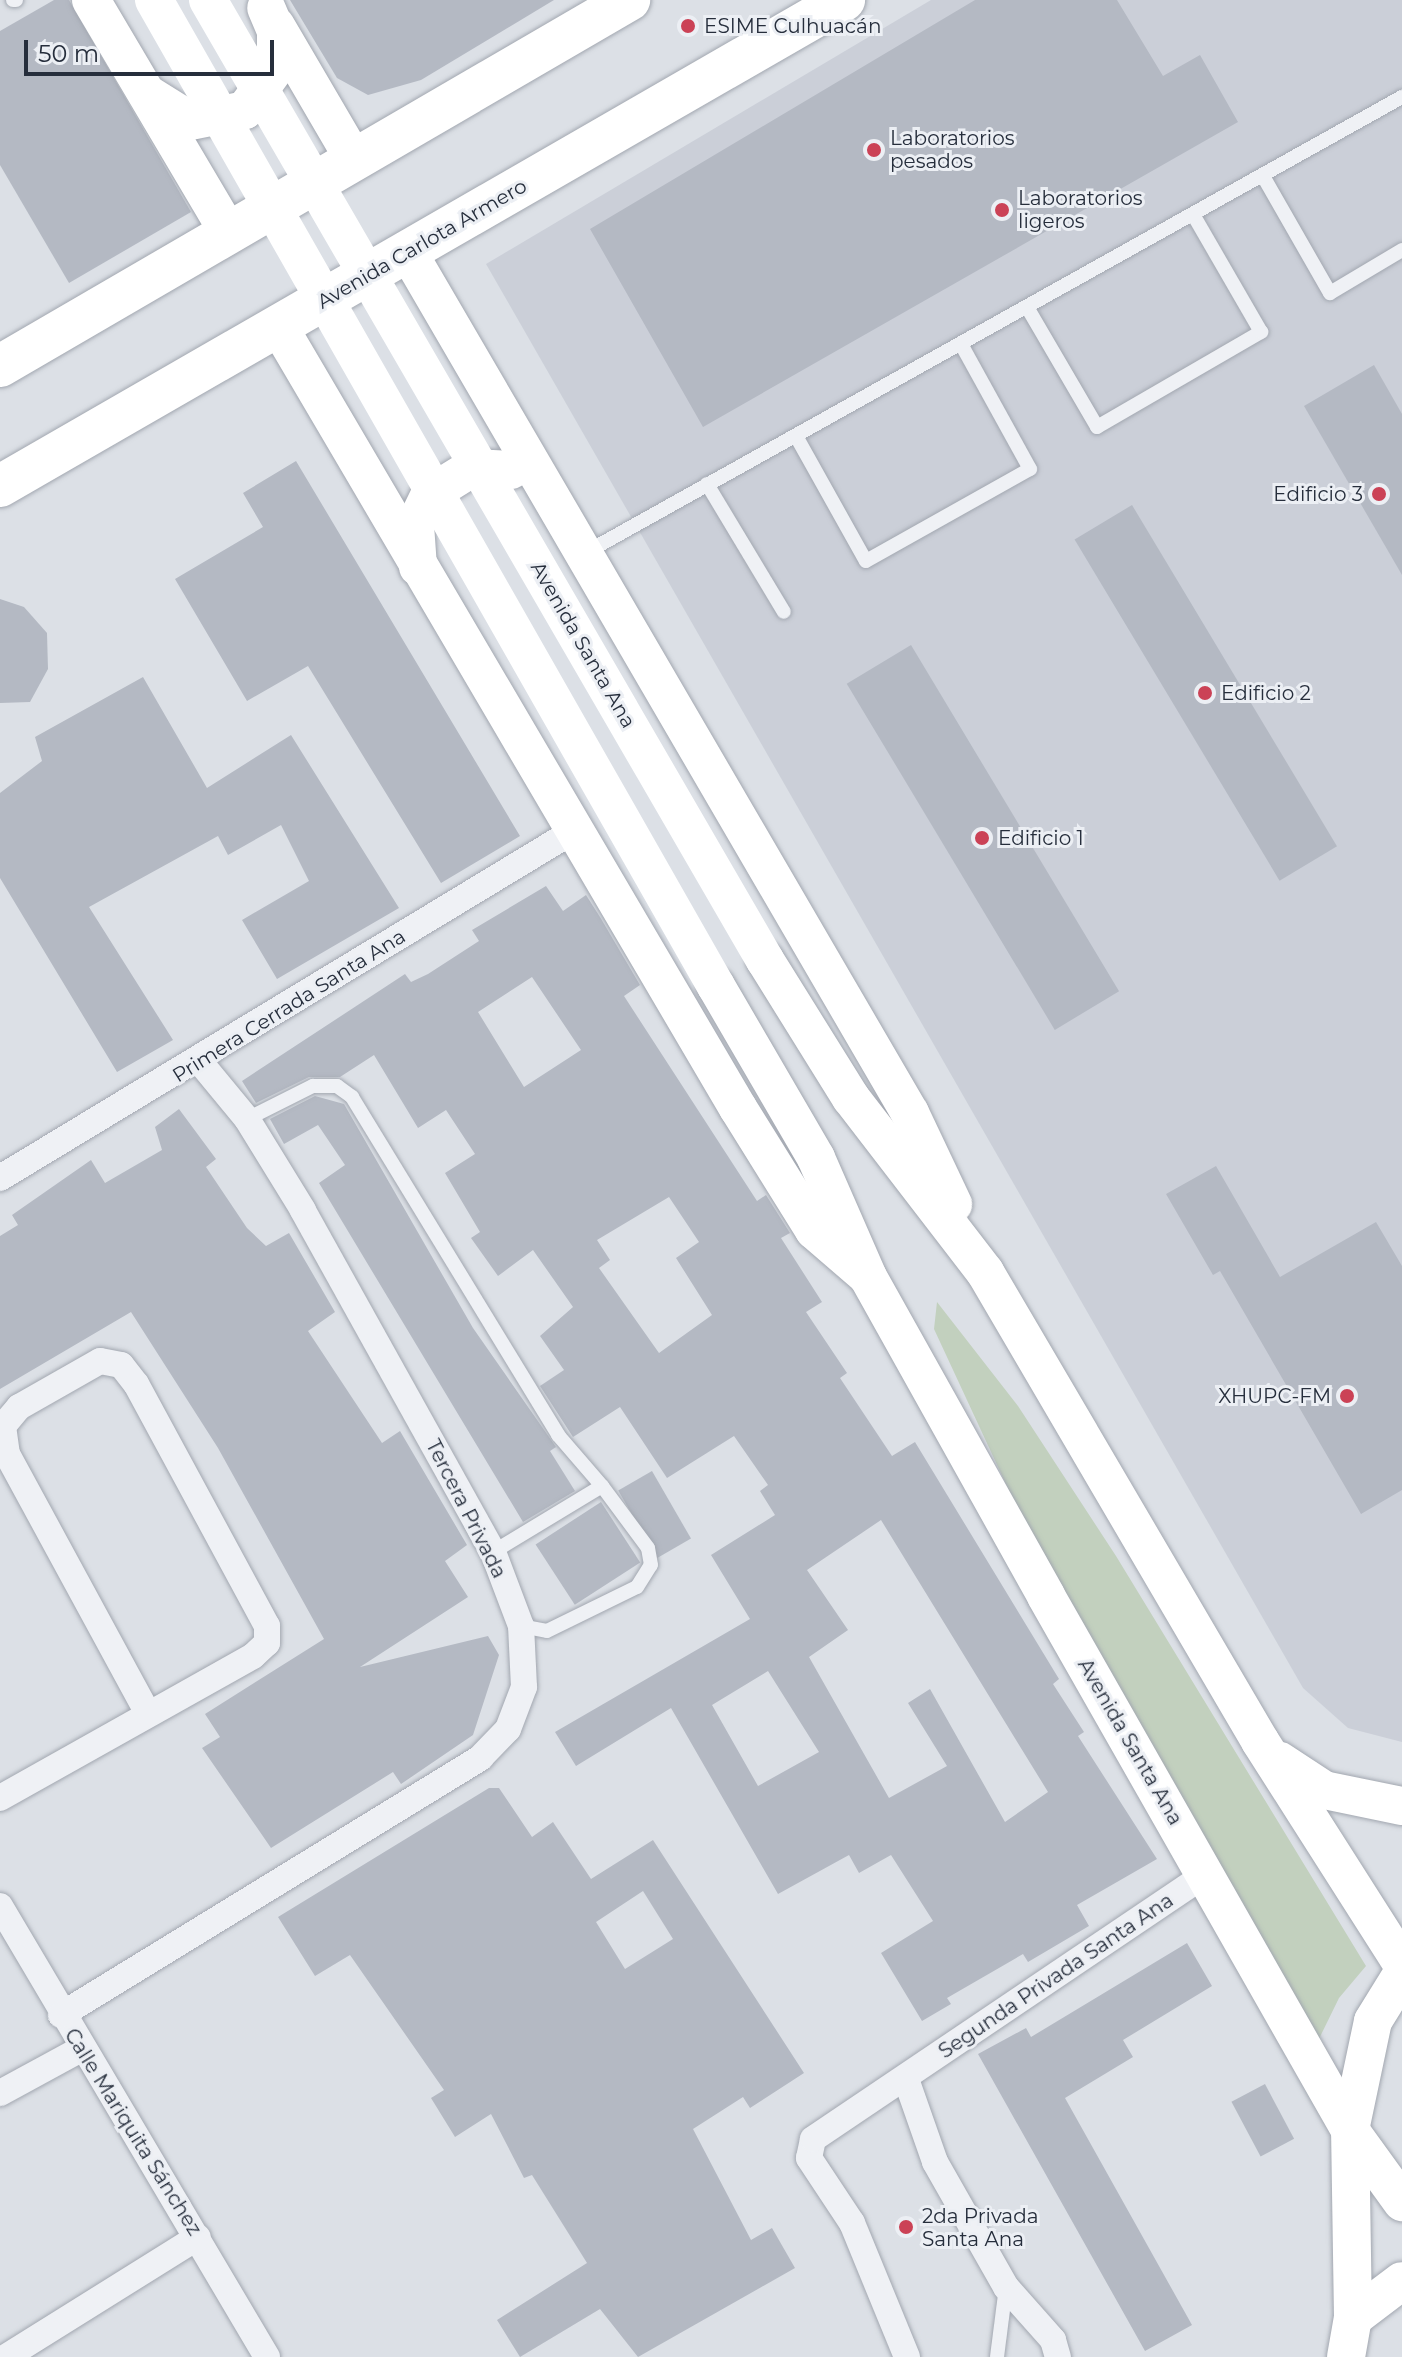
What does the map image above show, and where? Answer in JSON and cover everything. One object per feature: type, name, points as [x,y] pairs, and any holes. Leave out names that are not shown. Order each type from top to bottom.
[{"type":"main road","points":[[91,0],[228,232]]},
{"type":"main road","name":"Avenida Santa Ana","points":[[154,0],[816,1158],[868,1277],[1350,2130],[1402,2202]]},
{"type":"main road","name":"Avenida Santa Ana","points":[[208,0],[765,960],[851,1098],[985,1272]]},
{"type":"main road","points":[[0,366],[629,0]]},
{"type":"main road","name":"Avenida Carlota Armero","points":[[0,486],[844,0]]},
{"type":"main road","points":[[134,77],[157,106],[191,121],[245,110],[276,67],[276,31],[264,4]]},
{"type":"main road","points":[[264,4],[355,161]]},
{"type":"main road","name":"Avenida Santa Ana","points":[[408,252],[548,497],[910,1113],[985,1272],[1260,1741],[1402,1964]]},
{"type":"main road","name":"Avenida Santa Ana","points":[[279,327],[421,574],[814,1230],[868,1277]]},
{"type":"main road","points":[[421,574],[415,525],[442,482],[472,468],[506,469],[548,497]]},
{"type":"main road","points":[[1260,1741],[1324,1790],[1402,1806]]},
{"type":"main road","points":[[1346,2357],[1353,2318],[1350,2130],[1373,2021],[1402,1974]]},
{"type":"main road","points":[[1353,2318],[1402,2281]]},
{"type":"street","name":"Primera Cerrada Santa Ana","points":[[0,1178],[200,1062],[575,830]]},
{"type":"street","name":"Tercera Privada","points":[[61,2015],[480,1758],[508,1729],[524,1687],[521,1626],[493,1552],[247,1119],[200,1062]]},
{"type":"street","points":[[0,1798],[253,1656],[267,1643],[267,1626],[136,1384],[121,1365],[100,1361],[19,1407],[3,1426],[7,1454],[148,1714]]},
{"type":"street","name":"Segunda Privada Santa Ana","points":[[907,2357],[852,2223],[809,2158],[813,2139],[1206,1874]]},
{"type":"street","name":"Calle Mariquita Sánchez","points":[[0,1906],[81,2049],[198,2237],[267,2357]]},
{"type":"street","points":[[0,2093],[81,2049]]},
{"type":"street","points":[[906,2079],[935,2162],[1006,2287],[1053,2340],[1058,2357]]},
{"type":"street","points":[[14,2355],[198,2237]]},
{"type":"lane","points":[[582,554],[1402,97]]},
{"type":"lane","points":[[1263,176],[1330,293],[1402,250]]},
{"type":"lane","points":[[1027,307],[1097,427],[1261,332],[1193,214]]},
{"type":"lane","points":[[796,436],[866,561],[1030,469],[961,344]]},
{"type":"lane","points":[[707,484],[784,612]]},
{"type":"lane","points":[[247,1119],[313,1086],[337,1086],[352,1097],[558,1435],[602,1486],[648,1548],[651,1565],[637,1587],[547,1631],[521,1626]]},
{"type":"lane","points":[[493,1552],[602,1486]]},
{"type":"lane","points":[[997,2357],[1006,2287]]},
{"type":"shaded area","points":[[931,0],[1402,0],[1402,1742],[1348,1728],[1303,1688],[486,264]]},
{"type":"green space","points":[[937,1302],[1018,1406],[1116,1556],[1366,1966],[1339,1998],[1316,2045],[1011,1495],[934,1329]]},
{"type":"building","points":[[54,0],[69,0],[191,212],[69,283],[0,165],[0,31]]},
{"type":"building","points":[[290,0],[554,0],[421,80],[368,95],[337,78]]},
{"type":"building","name":"Laboratorios pesados","points":[[975,0],[1117,0],[1163,76],[1200,55],[1238,122],[703,427],[590,229]]},
{"type":"building","name":"Edificio 3","points":[[1374,365],[1402,414],[1402,575],[1304,406]]},
{"type":"building","points":[[296,461],[520,836],[441,883],[308,666],[247,701],[175,579],[263,527],[243,493]]},
{"type":"building","name":"Edificio 2","points":[[1132,505],[1337,846],[1280,881],[1075,540]]},
{"type":"building","points":[[0,599],[24,607],[47,633],[48,669],[30,702],[0,703]]},
{"type":"building","name":"Edificio 1","points":[[911,645],[1119,991],[1055,1030],[847,684]]},
{"type":"building","points":[[143,677],[207,788],[291,735],[399,908],[277,979],[242,920],[309,881],[281,825],[228,855],[218,836],[89,907],[173,1040],[117,1072],[0,878],[0,793],[42,761],[35,737]]},
{"type":"building","points":[[546,886],[563,911],[586,895],[640,985],[624,996],[757,1201],[766,1195],[790,1233],[781,1238],[822,1302],[806,1312],[847,1373],[840,1378],[892,1456],[915,1442],[1059,1679],[1053,1684],[1084,1732],[1078,1736],[1157,1859],[1077,1905],[1089,1926],[1028,1962],[1023,1954],[947,1998],[951,2004],[922,2021],[881,1953],[933,1921],[891,1855],[859,1873],[849,1855],[778,1894],[671,1708],[576,1766],[555,1732],[750,1619],[711,1555],[775,1515],[760,1491],[768,1485],[734,1436],[667,1478],[620,1407],[573,1437],[540,1386],[564,1370],[540,1336],[573,1307],[533,1250],[498,1276],[471,1238],[480,1232],[445,1173],[475,1154],[446,1110],[418,1128],[374,1055],[340,1077],[309,1077],[256,1103],[242,1081],[405,974],[411,982],[479,941],[472,930]],"holes":[[[532,977],[581,1050],[524,1087],[478,1012]],[[669,1197],[699,1242],[676,1258],[712,1315],[659,1353],[599,1268],[610,1260],[597,1240]],[[881,1520],[1048,1792],[1005,1822],[930,1689],[908,1703],[947,1766],[889,1798],[809,1657],[848,1630],[807,1570]],[[768,1671],[819,1752],[758,1786],[712,1705]]]},
{"type":"building","points":[[315,1096],[344,1104],[473,1328],[556,1447],[550,1451],[575,1491],[523,1522],[319,1183],[345,1165],[318,1125],[284,1144],[270,1119]]},
{"type":"building","points":[[179,1109],[216,1159],[206,1167],[247,1228],[266,1246],[289,1233],[335,1312],[308,1331],[382,1443],[400,1431],[467,1545],[445,1561],[468,1597],[360,1667],[488,1636],[499,1655],[473,1735],[401,1784],[393,1772],[271,1848],[202,1748],[220,1737],[205,1714],[324,1639],[218,1448],[131,1312],[0,1389],[0,1236],[18,1225],[12,1215],[91,1160],[105,1183],[162,1150],[155,1127]]},
{"type":"building","name":"XHUPC-FM","points":[[1216,1166],[1280,1277],[1376,1222],[1402,1266],[1402,1490],[1361,1514],[1220,1271],[1213,1275],[1166,1194]]},
{"type":"building","points":[[652,1471],[691,1539],[657,1558],[618,1490]]},
{"type":"building","points":[[601,1502],[640,1562],[575,1605],[536,1544]]},
{"type":"building","points":[[489,1788],[499,1788],[532,1837],[553,1822],[591,1879],[653,1840],[804,2073],[750,2108],[743,2097],[693,2129],[751,2240],[772,2228],[795,2268],[638,2357],[600,2309],[520,2357],[497,2320],[587,2263],[532,2175],[524,2178],[491,2114],[455,2137],[431,2098],[444,2090],[350,1955],[315,1976],[278,1917]],"holes":[[[643,1891],[673,1939],[625,1969],[596,1922]]]},
{"type":"building","points":[[1187,1943],[1212,1986],[1123,2040],[1133,2057],[1065,2098],[1192,2325],[1145,2351],[978,2054],[1026,2028],[1031,2037]]},
{"type":"building","points":[[1265,2084],[1294,2139],[1261,2157],[1231,2102]]},
{"type":"place","name":"ESIME Culhuacán","points":[[688,26]]},
{"type":"place","name":"Laboratorios pesados","points":[[874,150]]},
{"type":"place","name":"Laboratorios ligeros","points":[[1002,210]]},
{"type":"place","name":"Edificio 3","points":[[1379,494]]},
{"type":"place","name":"Edificio 2","points":[[1205,693]]},
{"type":"place","name":"Edificio 1","points":[[982,838]]},
{"type":"place","name":"XHUPC-FM","points":[[1347,1396]]},
{"type":"place","name":"2da Privada Santa Ana","points":[[906,2227]]}]
